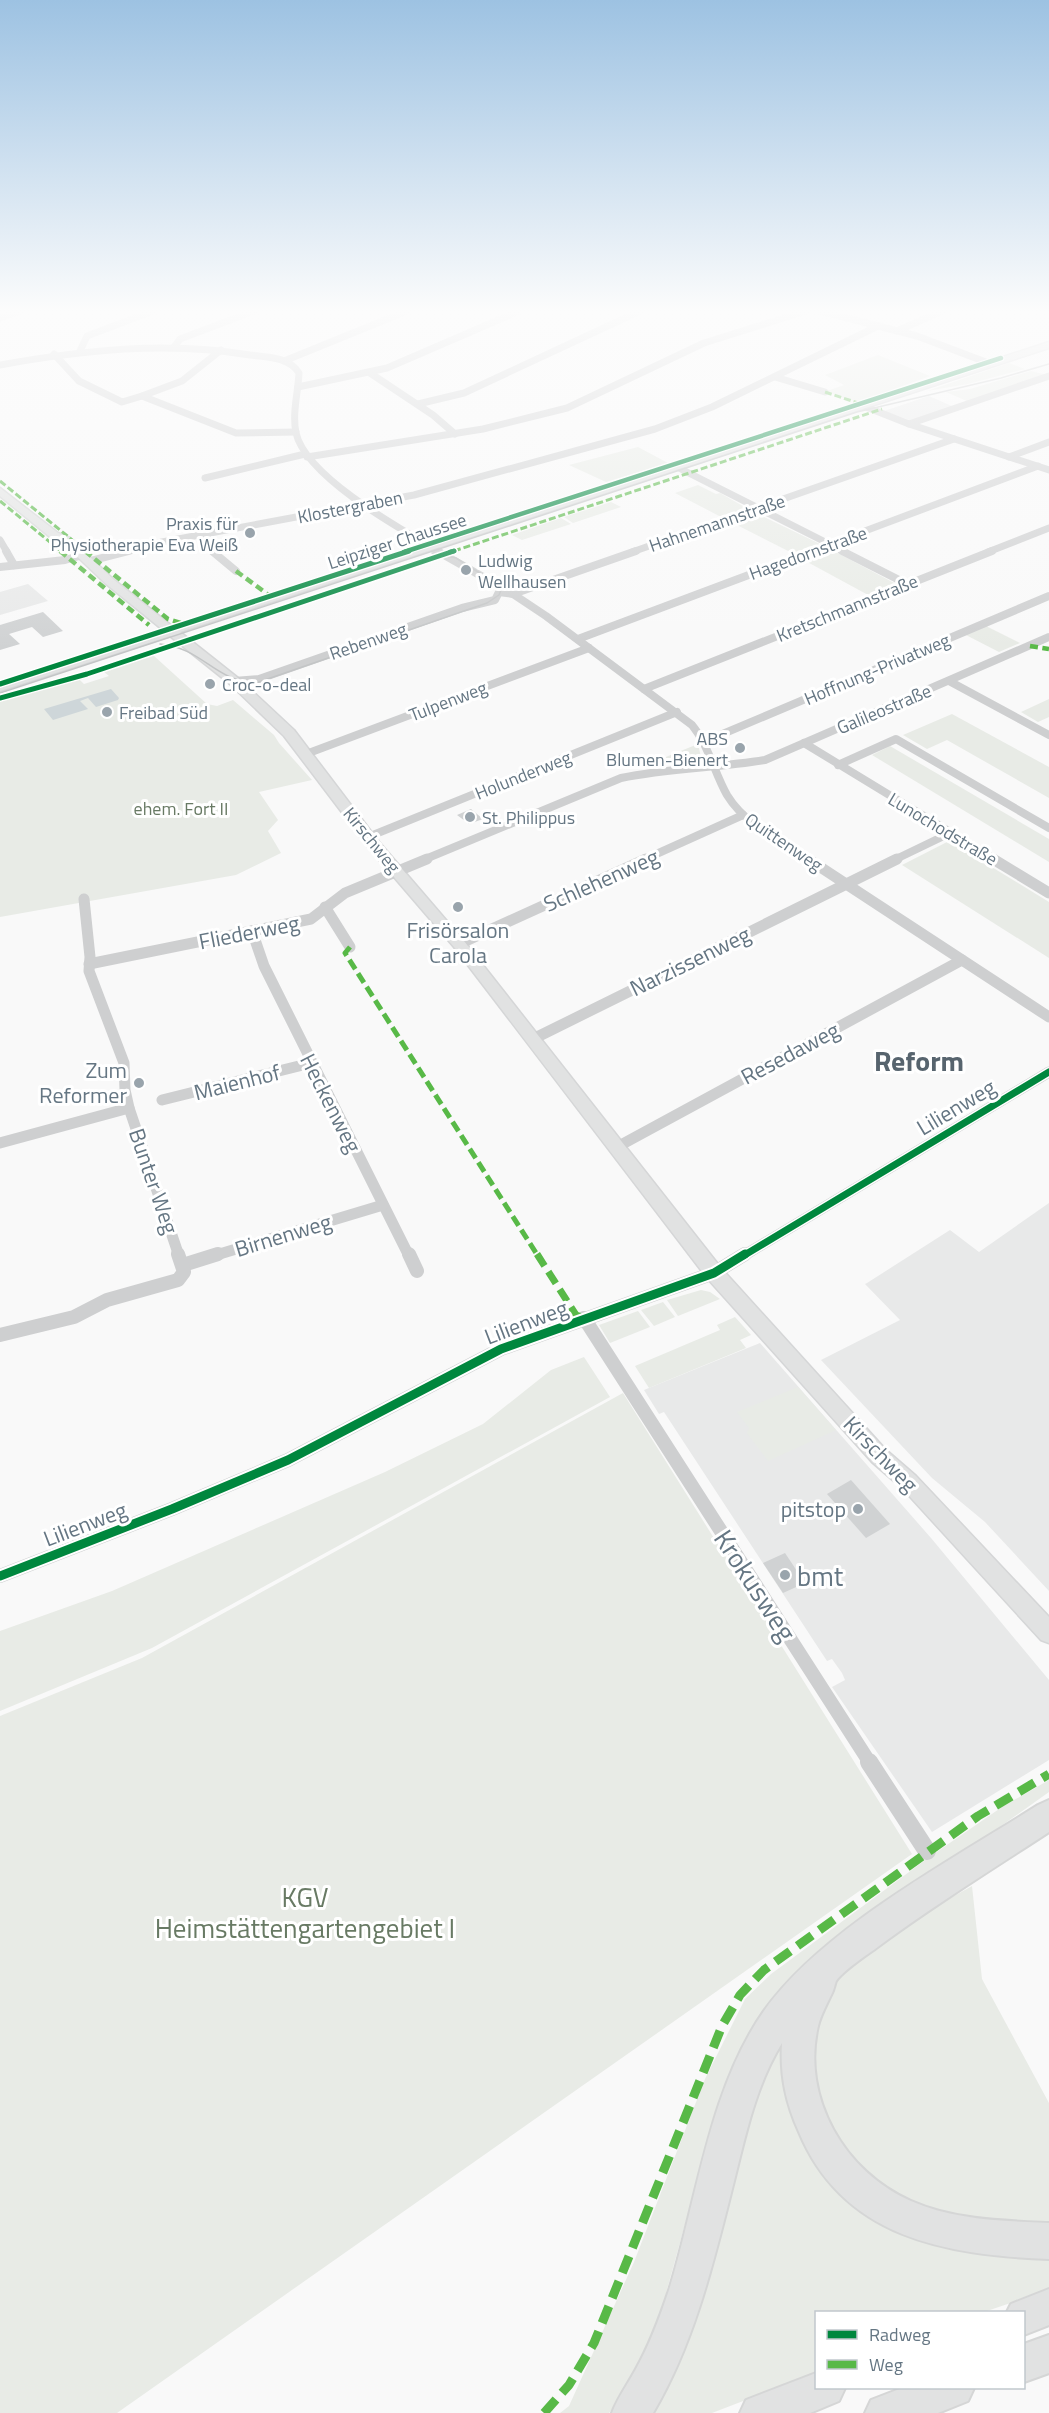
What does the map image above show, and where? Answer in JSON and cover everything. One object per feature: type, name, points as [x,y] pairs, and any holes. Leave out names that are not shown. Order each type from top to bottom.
[{"type":"highway","points":[[631,2413],[654,2376],[677,2325],[728,2132],[755,2059],[770,2031],[798,1995],[835,1960],[883,1923],[1049,1815]]},
{"type":"highway","points":[[835,1960],[807,2007],[800,2027],[797,2049],[803,2097],[812,2123],[830,2159],[850,2182],[873,2200],[914,2221],[959,2235],[1049,2241]]},
{"type":"highway","points":[[1025,2316],[1049,2307]]},
{"type":"highway","points":[[1025,2362],[1049,2354]]},
{"type":"highway","points":[[759,2413],[823,2389]]},
{"type":"highway","points":[[884,2413],[952,2389]]},
{"type":"main road","name":"Leipziger Chaussee","points":[[0,696],[430,546],[804,424]]},
{"type":"main road","name":"Leipziger Chaussee","points":[[0,687],[442,552],[832,424]]},
{"type":"main road","name":"Kirschweg","points":[[0,491],[234,681],[279,722],[368,837],[459,944],[714,1273],[879,1456],[909,1482],[1049,1634]]},
{"type":"street","points":[[210,424],[233,433],[296,432]]},
{"type":"street","points":[[295,424],[296,432],[306,455],[331,479],[430,546],[499,586],[499,592]]},
{"type":"street","points":[[442,424],[455,434]]},
{"type":"street","points":[[205,478],[306,455],[455,434],[506,424]]},
{"type":"street","name":"Klostergraben","points":[[0,567],[82,558],[414,495],[672,424]]},
{"type":"street","points":[[909,424],[1049,470]]},
{"type":"street","name":"Hahnemannstraße","points":[[513,594],[954,439]]},
{"type":"street","points":[[1009,457],[1049,442]]},
{"type":"street","points":[[675,466],[908,584]]},
{"type":"street","name":"Hagedornstraße","points":[[578,639],[1038,466]]},
{"type":"street","name":"Kretschmannstraße","points":[[644,689],[1049,528]]},
{"type":"street","points":[[200,535],[215,554],[236,571]]},
{"type":"street","points":[[0,540],[14,565]]},
{"type":"street","name":"Quittenweg","points":[[499,592],[513,594],[578,639],[677,712],[697,730],[705,741],[724,792],[743,815],[1049,1017]]},
{"type":"street","name":"Rebenweg","points":[[234,681],[259,679],[462,608],[495,600],[499,592]]},
{"type":"street","name":"Hoffnung-Privatweg","points":[[705,741],[1049,596]]},
{"type":"street","name":"Galileostraße","points":[[715,766],[760,761],[1049,637]]},
{"type":"street","points":[[1030,646],[1049,649]]},
{"type":"street","name":"Tulpenweg","points":[[306,754],[589,648]]},
{"type":"street","points":[[949,681],[1049,735]]},
{"type":"street","name":"Holunderweg","points":[[368,837],[677,712]]},
{"type":"street","points":[[838,765],[896,740],[1049,828]]},
{"type":"street","name":"Lunochodstraße","points":[[804,743],[1049,893]]},
{"type":"street","points":[[397,871],[621,778],[655,771],[715,766]]},
{"type":"street","name":"Schlehenweg","points":[[459,944],[743,815]]},
{"type":"street","name":"Narzissenweg","points":[[533,1039],[950,833]]},
{"type":"street","name":"Fliederweg","points":[[89,964],[311,919],[341,895],[397,871]]},
{"type":"street","name":"Bunter Weg","points":[[0,1335],[74,1317],[107,1300],[178,1280],[184,1274],[183,1265],[129,1108],[125,1090],[124,1062],[88,971],[84,899]]},
{"type":"street","points":[[325,907],[350,947]]},
{"type":"street","name":"Heckenweg","points":[[252,931],[261,959],[311,1063],[417,1271]]},
{"type":"street","name":"Resedaweg","points":[[617,1146],[962,960]]},
{"type":"street","name":"Maienhof","points":[[162,1100],[311,1063]]},
{"type":"street","name":"Lilienweg","points":[[0,1576],[251,1477],[324,1443],[501,1349],[714,1273],[1049,1071]]},
{"type":"street","points":[[0,1143],[129,1108]]},
{"type":"street","name":"Birnenweg","points":[[183,1265],[383,1205]]},
{"type":"street","name":"Krokusweg","points":[[584,1318],[927,1851]]},
{"type":"shaded area","points":[[28,584],[48,601],[0,615],[0,592]]},
{"type":"shaded area","points":[[111,689],[119,698],[118,700],[96,707],[88,698],[80,701],[88,709],[53,720],[44,709]]},
{"type":"shaded area","points":[[1049,1203],[1049,1591],[985,1522],[932,1478],[821,1360],[900,1320],[865,1284],[950,1230],[979,1252]]},
{"type":"shaded area","points":[[760,1343],[931,1538],[1049,1680],[1049,1760],[932,1832],[832,1687],[845,1680],[842,1673],[832,1659],[827,1661],[664,1412],[659,1414],[644,1390]]},
{"type":"green space","points":[[638,447],[668,463],[606,482],[569,465]]},
{"type":"green space","points":[[698,485],[716,494],[720,493],[748,509],[723,518],[675,493]]},
{"type":"green space","points":[[611,502],[621,507],[573,523],[564,517]]},
{"type":"green space","points":[[756,513],[820,544],[819,546],[796,555],[731,522]]},
{"type":"green space","points":[[561,518],[571,524],[522,540],[512,535]]},
{"type":"green space","points":[[827,549],[898,585],[870,596],[800,558]]},
{"type":"green space","points":[[987,626],[1020,643],[999,652],[964,634]]},
{"type":"green space","name":"ehem. Fort II","points":[[153,655],[207,704],[217,706],[233,700],[274,735],[312,780],[259,792],[278,820],[268,831],[281,853],[236,875],[0,917],[0,701],[79,679],[84,684],[109,676],[103,671]]},
{"type":"green space","points":[[1049,699],[1049,717],[1038,722],[1021,712]]},
{"type":"green space","points":[[952,714],[1049,767],[1049,798],[947,740],[927,749],[903,735]]},
{"type":"green space","points":[[698,744],[701,757],[698,760],[641,767]]},
{"type":"green space","points":[[890,746],[1049,839],[1049,862],[872,755]]},
{"type":"green space","points":[[949,841],[1049,902],[1049,958],[902,865]]},
{"type":"green space","points":[[701,1290],[710,1292],[720,1299],[678,1316],[667,1300]]},
{"type":"green space","points":[[663,1302],[675,1317],[654,1326],[641,1310]]},
{"type":"green space","points":[[638,1311],[650,1327],[610,1343],[599,1325]]},
{"type":"green space","points":[[735,1317],[751,1335],[740,1340],[746,1348],[649,1388],[635,1366],[720,1330],[717,1325]]},
{"type":"green space","points":[[584,1357],[610,1397],[152,1648],[0,1711],[0,1631],[112,1591],[385,1472],[483,1424],[551,1370]]},
{"type":"green space","points":[[798,1387],[836,1430],[768,1461],[747,1433],[749,1428],[737,1412]]},
{"type":"green space","name":"KGV Heimstättengartengebiet I","points":[[623,1393],[912,1854],[117,2413],[0,2413],[0,1716],[142,1658]]},
{"type":"green space","points":[[1049,1780],[1049,1792],[894,1902],[740,2058],[720,2097],[654,2337],[633,2385],[609,2413],[560,2413],[569,2406],[634,2262],[705,2079],[745,1999],[771,1974],[928,1858],[1002,1807]]},
{"type":"green space","points":[[972,1886],[982,1979],[1049,2103],[1049,2225],[977,2223],[906,2203],[852,2166],[820,2113],[810,2048],[830,1990],[845,1970],[929,1910]]},
{"type":"green space","points":[[783,2030],[830,2175],[1049,2253],[1049,2290],[987,2311],[815,2311],[815,2373],[712,2413],[653,2413],[679,2360],[740,2139]]},
{"type":"building","points":[[43,612],[63,631],[43,637],[32,627],[9,634],[20,644],[0,650],[0,625]]},
{"type":"building","name":"St. Philippus","points":[[471,809],[483,819],[469,824],[457,815]]},
{"type":"building","name":"pitstop","points":[[851,1480],[890,1524],[866,1538],[827,1494]]},
{"type":"building","name":"bmt","points":[[785,1553],[805,1583],[783,1593],[763,1563]]},
{"type":"tram line","points":[[0,693],[822,424]]},
{"type":"tram line","points":[[160,644],[187,652],[229,677],[256,683],[487,603],[499,595],[501,590],[497,584],[456,558],[432,553]]},
{"type":"marked path","points":[[454,551],[838,424]]},
{"type":"marked path","points":[[0,481],[168,619],[181,623]]},
{"type":"marked path","points":[[0,501],[149,625]]},
{"type":"marked path","points":[[236,571],[270,596]]},
{"type":"marked path","points":[[1030,646],[1049,649]]},
{"type":"marked path","points":[[350,947],[345,953],[576,1315],[584,1318]]},
{"type":"marked path","points":[[544,2413],[569,2385],[594,2343],[722,2026],[740,1995],[764,1970],[978,1816],[1049,1774]]},
{"type":"cycle path","points":[[0,684],[800,424]]},
{"type":"cycle path","points":[[0,698],[87,674],[454,551]]},
{"type":"cycle path","points":[[0,1576],[172,1509],[288,1460],[501,1349],[714,1273],[1049,1072]]},
{"type":"place","name":"Praxis für Physiotherapie Eva Weiß","points":[[250,533]]},
{"type":"place","name":"Ludwig Wellhausen","points":[[466,570]]},
{"type":"place","name":"Croc-o-deal","points":[[210,684]]},
{"type":"place","name":"Freibad Süd","points":[[107,712]]},
{"type":"place","name":"ABS Blumen-Bienert","points":[[740,748]]},
{"type":"place","name":"St. Philippus","points":[[470,817]]},
{"type":"place","name":"Frisörsalon Carola","points":[[458,907]]},
{"type":"place","name":"Zum Reformer","points":[[139,1083]]},
{"type":"place","name":"pitstop","points":[[858,1509]]},
{"type":"place","name":"bmt","points":[[785,1575]]},
{"type":"district","name":"Reform","points":[[919,1060]]}]
